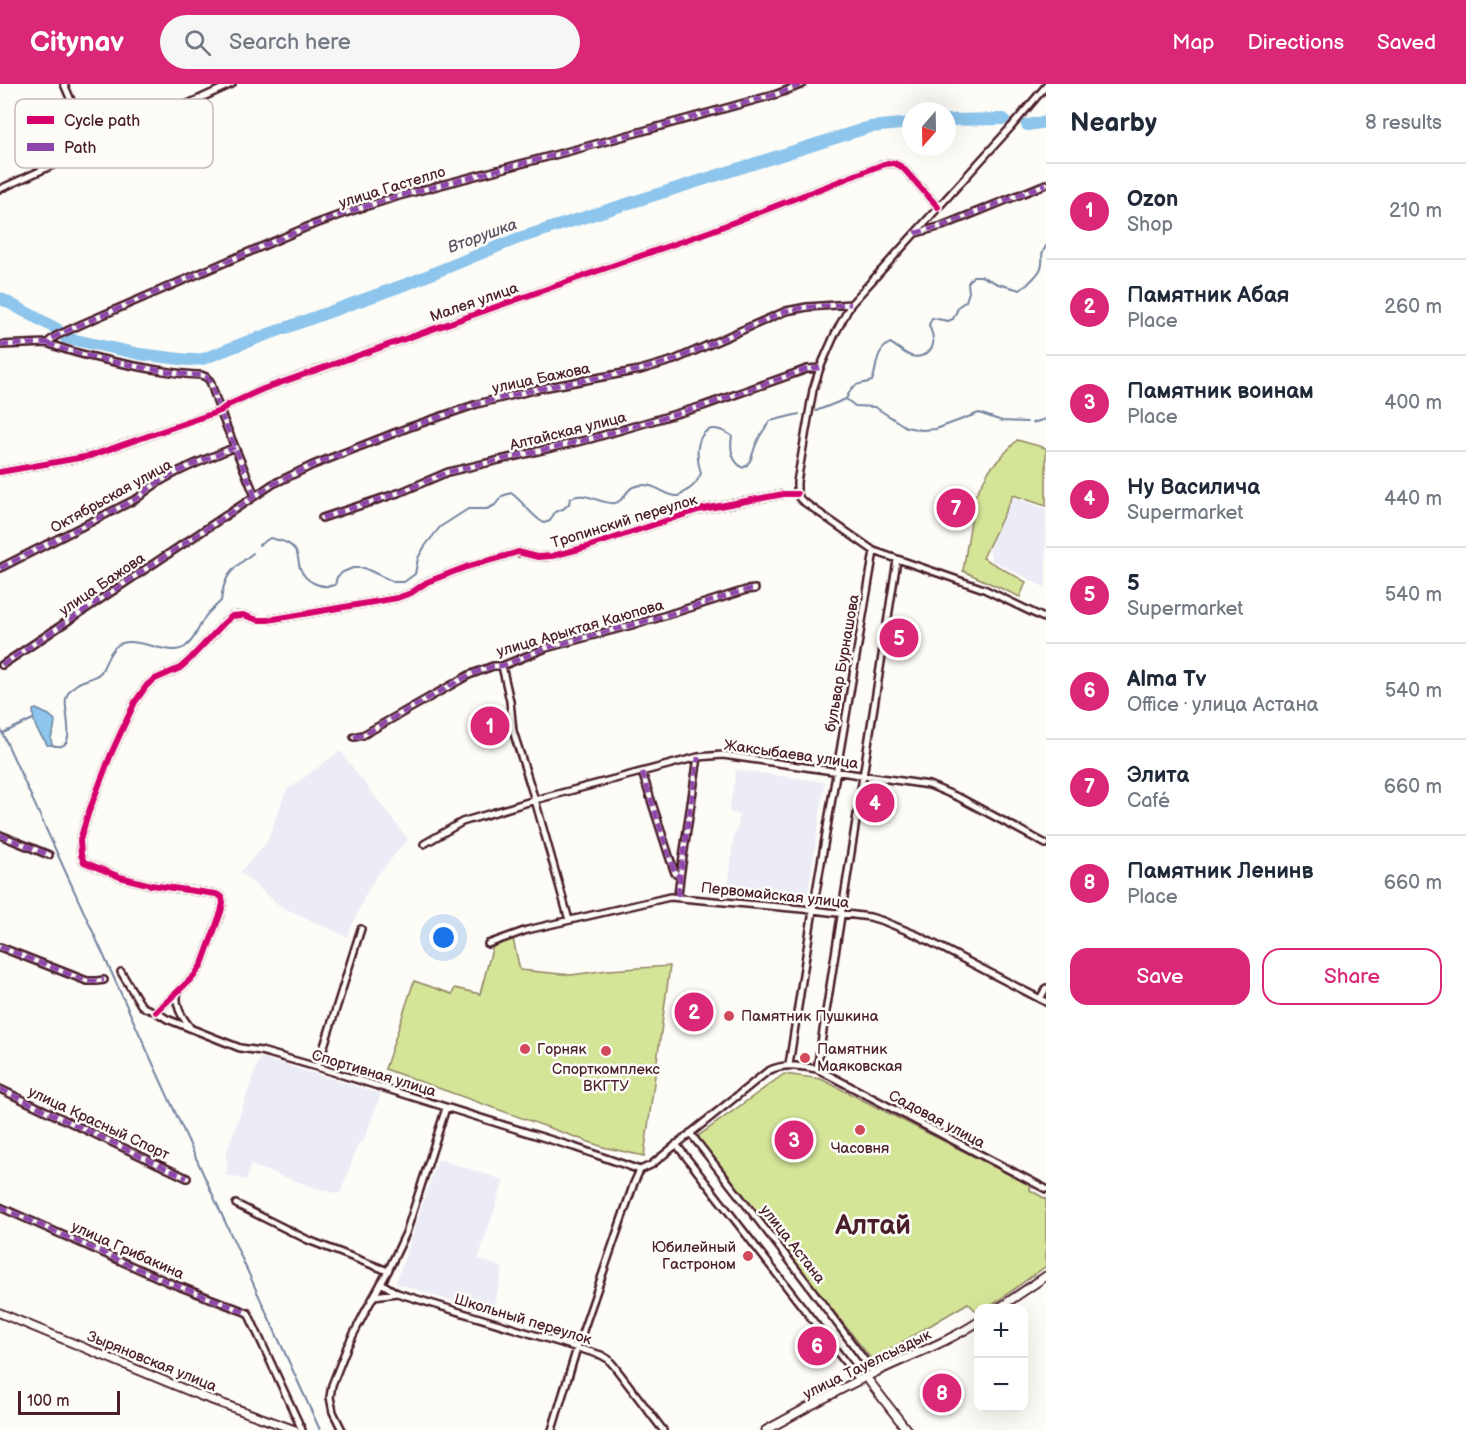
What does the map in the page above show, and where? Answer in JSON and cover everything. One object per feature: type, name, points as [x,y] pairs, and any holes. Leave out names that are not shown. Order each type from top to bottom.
[{"type":"street","points":[[64,84],[70,99]]},
{"type":"street","points":[[198,99],[232,84]]},
{"type":"street","name":"улица Гастелло","points":[[0,345],[47,343],[56,336],[103,315],[307,227],[351,211],[766,97],[803,84]]},
{"type":"street","points":[[1046,86],[851,304],[820,368],[809,411],[797,482],[797,494],[801,500],[874,551],[956,578],[1046,619]]},
{"type":"street","name":"Малея улица","points":[[0,472],[90,456],[220,411],[228,405],[273,385],[711,231],[884,164],[894,163],[902,167],[938,207]]},
{"type":"street","points":[[0,189],[46,168]]},
{"type":"street","points":[[915,233],[942,226],[1046,184]]},
{"type":"street","name":"улица Бажова","points":[[2,665],[273,484],[312,465],[477,404],[542,388],[640,370],[674,360],[786,311],[851,304]]},
{"type":"street","points":[[47,343],[123,364],[206,377],[210,381],[255,496]]},
{"type":"street","name":"Алтайская улица","points":[[322,518],[401,492],[448,472],[591,439],[703,406],[807,369],[820,368]]},
{"type":"street","name":"Октябрьская улица","points":[[0,568],[138,498],[149,488],[170,476],[235,447]]},
{"type":"street","name":"Тропинский переулок","points":[[179,991],[202,964],[221,912],[222,897],[120,877],[84,862],[80,840],[111,754],[135,702],[147,685],[180,668],[232,616],[243,615],[258,620],[268,620],[397,598],[411,593],[427,582],[518,552],[538,557],[552,556],[587,547],[698,510],[784,494],[797,494]]},
{"type":"street","name":"бульвар Бурнашова","points":[[789,1065],[874,551]]},
{"type":"street","points":[[817,1069],[897,560]]},
{"type":"street","name":"улица Арыктая Каюпова","points":[[354,737],[363,735],[469,675],[493,666],[502,666],[546,648],[755,589]]},
{"type":"street","points":[[502,666],[510,701],[513,731],[569,920]]},
{"type":"street","name":"Жаксыбаева улица","points":[[424,843],[462,822],[535,800],[698,757],[723,755],[929,785],[980,808],[1046,844]]},
{"type":"street","points":[[678,897],[698,757]]},
{"type":"street","points":[[642,772],[675,873],[680,877]]},
{"type":"street","points":[[0,835],[49,855]]},
{"type":"street","name":"Первомайская улица","points":[[488,944],[527,930],[670,897],[813,910],[870,917],[883,921],[917,935],[1046,1002]]},
{"type":"street","points":[[316,1067],[361,929]]},
{"type":"street","points":[[0,947],[87,981],[104,980]]},
{"type":"street","name":"Спортивная улица","points":[[120,972],[145,1008],[240,1048],[316,1067],[574,1147],[640,1170]]},
{"type":"street","points":[[1040,999],[1046,988]]},
{"type":"street","points":[[156,1011],[179,991]]},
{"type":"street","points":[[179,991],[177,1003],[191,1028]]},
{"type":"street","points":[[552,1430],[577,1348],[640,1170],[651,1165],[768,1071],[789,1065]]},
{"type":"street","name":"Садовая улица","points":[[789,1065],[817,1069],[1046,1189]]},
{"type":"street","name":"улица Красный Спорт","points":[[0,1089],[187,1178]]},
{"type":"street","points":[[342,1430],[333,1412],[330,1397],[332,1385],[347,1347],[406,1233],[446,1108]]},
{"type":"street","name":"улица Астана","points":[[690,1133],[804,1279],[866,1377]]},
{"type":"street","name":"улица Астана","points":[[676,1144],[908,1430]]},
{"type":"street","points":[[236,1204],[308,1240],[388,1271]]},
{"type":"street","name":"улица Грибакина","points":[[0,1207],[168,1282],[248,1313],[302,1430]]},
{"type":"street","points":[[1005,1304],[1046,1276]]},
{"type":"street","name":"Школьный переулок","points":[[381,1283],[397,1293],[608,1359],[663,1430]]},
{"type":"street","points":[[374,1296],[397,1293]]},
{"type":"street","name":"Зыряновская улица","points":[[0,1313],[201,1396],[295,1430]]},
{"type":"street","name":"улица Тауелсыздык","points":[[766,1430],[866,1377],[974,1325]]},
{"type":"shaded area","points":[[1013,497],[1046,509],[1046,588],[992,560],[989,549]]},
{"type":"shaded area","points":[[340,751],[408,839],[376,877],[347,937],[280,906],[240,872],[267,842],[286,791]]},
{"type":"shaded area","points":[[736,770],[825,782],[806,905],[727,895],[734,835],[739,815],[729,812]]},
{"type":"shaded area","points":[[260,1057],[381,1094],[363,1143],[359,1142],[340,1194],[250,1165],[247,1180],[226,1175],[228,1163],[225,1157]]},
{"type":"shaded area","points":[[438,1159],[504,1180],[478,1259],[503,1268],[492,1314],[396,1283]]},
{"type":"green space","points":[[1017,440],[1046,448],[1046,506],[1013,495],[983,558],[1026,582],[1020,597],[963,571],[975,496],[990,469]]},
{"type":"green space","name":"Горняк","points":[[513,939],[520,970],[571,975],[670,966],[644,1156],[603,1147],[385,1069],[414,981],[452,994],[455,988],[480,994],[493,945]]},
{"type":"green space","points":[[784,1074],[821,1079],[1030,1185],[1030,1190],[1046,1199],[1046,1266],[994,1304],[974,1304],[974,1309],[968,1303],[872,1360],[697,1137]]},
{"type":"water","points":[[36,709],[55,720],[51,738],[52,745],[47,745],[37,730],[33,713]]},
{"type":"waterway","name":"Вторушка","points":[[956,120],[1004,119]]},
{"type":"waterway","name":"Вторушка","points":[[1027,125],[1046,122]]},
{"type":"waterway","name":"Вторушка","points":[[66,338],[140,354],[188,360],[203,359],[412,282],[516,239],[870,127],[902,124]]},
{"type":"waterway","points":[[816,411],[846,399],[856,385],[872,381],[879,355],[890,343],[911,356],[927,353],[933,343],[929,325],[932,318],[948,321],[953,319],[959,306],[966,301],[969,292],[968,283],[973,276],[981,276],[1020,290],[1039,271],[1042,264],[1042,253],[1046,246]]},
{"type":"waterway","name":"Вторушка","points":[[0,298],[57,329]]},
{"type":"waterway","points":[[846,399],[855,406],[875,407],[906,427],[921,430],[936,429],[979,413],[1002,421],[1027,422]]},
{"type":"waterway","points":[[259,545],[270,538],[290,545],[296,552],[302,573],[310,581],[319,585],[335,585],[337,577],[353,568],[364,568],[394,582],[404,582],[415,574],[418,558],[440,527],[468,509],[487,509],[495,505],[502,496],[511,493],[544,523],[550,521],[555,512],[563,509],[575,496],[586,496],[615,503],[630,489],[640,485],[678,496],[693,486],[700,476],[698,445],[706,431],[721,430],[732,436],[732,454],[743,468],[751,460],[758,439],[770,421],[799,414]]},
{"type":"waterway","points":[[1032,423],[1046,419]]},
{"type":"waterway","points":[[52,745],[61,746],[66,743],[68,737],[66,705],[69,692],[77,684],[101,672],[115,647],[125,642],[170,650],[185,647],[207,615],[221,601],[224,584],[231,572],[253,553]]},
{"type":"waterway","points":[[3,733],[33,719]]},
{"type":"waterway","points":[[0,728],[320,1430]]},
{"type":"marked path","points":[[0,345],[47,343],[56,336],[82,324],[307,227],[351,211],[777,94],[803,84]]},
{"type":"marked path","points":[[915,233],[942,226],[1046,184]]},
{"type":"marked path","points":[[2,665],[273,484],[313,465],[407,428],[477,404],[542,388],[640,370],[674,360],[786,311],[851,304]]},
{"type":"marked path","points":[[47,343],[108,361],[206,377],[210,381],[255,496]]},
{"type":"marked path","points":[[322,518],[401,492],[448,472],[590,439],[703,406],[807,369],[820,368]]},
{"type":"marked path","points":[[0,568],[138,498],[171,475],[235,447]]},
{"type":"marked path","points":[[354,737],[363,735],[469,675],[493,666],[502,666],[546,648],[755,589]]},
{"type":"marked path","points":[[678,896],[698,757]]},
{"type":"marked path","points":[[642,772],[675,873],[680,877]]},
{"type":"marked path","points":[[0,835],[49,855]]},
{"type":"marked path","points":[[0,947],[87,981],[104,980]]},
{"type":"marked path","points":[[0,1089],[187,1178]]},
{"type":"marked path","points":[[0,1207],[168,1282],[248,1313]]},
{"type":"cycle path","points":[[0,472],[90,456],[220,411],[263,389],[711,231],[884,164],[894,163],[902,167],[938,207]]},
{"type":"cycle path","points":[[156,1012],[194,976],[202,964],[221,912],[222,897],[216,894],[151,885],[120,877],[84,862],[80,840],[111,754],[135,702],[147,685],[180,668],[232,616],[243,615],[258,620],[268,620],[397,598],[411,593],[427,582],[466,567],[518,552],[538,557],[552,556],[587,547],[698,510],[784,494],[797,494]]},
{"type":"place","name":"Элита","points":[[956,508]]},
{"type":"place","name":"5","points":[[899,638]]},
{"type":"place","name":"Ozon","points":[[490,726]]},
{"type":"place","name":"Ну Василича","points":[[875,803]]},
{"type":"place","name":"Памятник Абая","points":[[694,1012]]},
{"type":"place","name":"Памятник Пушкина","points":[[729,1016]]},
{"type":"place","name":"Горняк","points":[[525,1049]]},
{"type":"place","name":"Спорткомплекс ВКГТУ","points":[[606,1051]]},
{"type":"place","name":"Памятник Маяковская","points":[[805,1058]]},
{"type":"place","name":"Часовня","points":[[860,1130]]},
{"type":"place","name":"Памятник воинам","points":[[794,1140]]},
{"type":"place","name":"Юбилейный Гастроном","points":[[748,1256]]},
{"type":"place","name":"Alma Tv","points":[[817,1346]]},
{"type":"place","name":"Памятник Ленинв","points":[[942,1393]]},
{"type":"district","name":"Алтай","points":[[873,1225]]}]
